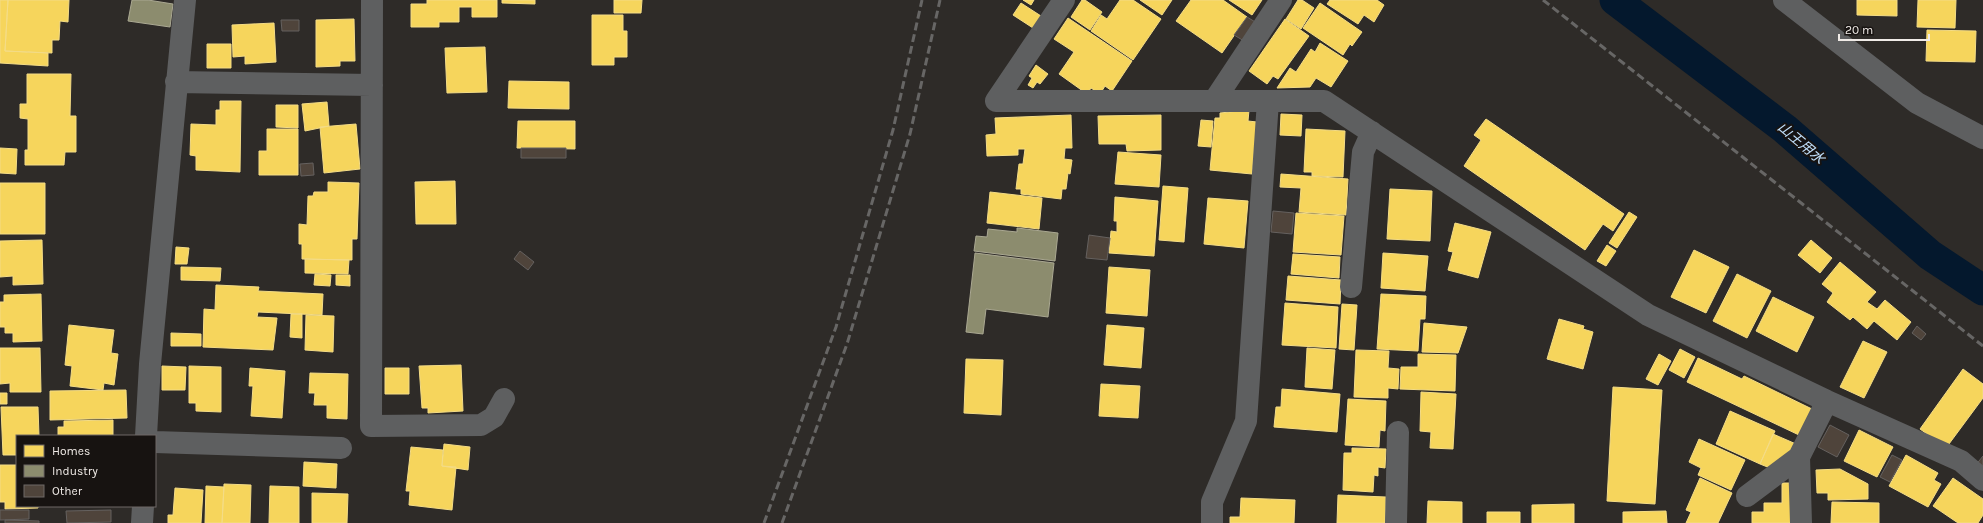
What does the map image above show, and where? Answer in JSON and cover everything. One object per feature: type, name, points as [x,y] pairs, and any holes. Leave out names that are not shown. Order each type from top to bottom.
[{"type":"street","points":[[146,435],[150,364],[184,0]]},
{"type":"street","points":[[372,0],[371,426],[481,425],[494,417],[504,399]]},
{"type":"street","points":[[1064,0],[996,101],[1324,101],[1648,315],[1827,401],[1961,460],[1983,480]]},
{"type":"street","points":[[1214,101],[1281,0]]},
{"type":"street","points":[[1784,0],[1917,103],[1983,138]]},
{"type":"street","points":[[176,82],[372,86]]},
{"type":"street","points":[[1212,523],[1212,502],[1246,421],[1268,101]]},
{"type":"street","points":[[1351,287],[1364,152],[1372,132]]},
{"type":"street","points":[[1748,496],[1799,457],[1827,401]]},
{"type":"street","points":[[1396,523],[1398,432]]},
{"type":"street","points":[[156,442],[341,448]]},
{"type":"street","points":[[1799,457],[1800,523]]},
{"type":"street","points":[[142,523],[143,507]]},
{"type":"building: Homes","points":[[0,0],[8,0],[5,51],[48,53],[48,66],[0,63]]},
{"type":"building: Homes","points":[[8,0],[69,0],[68,22],[60,21],[59,40],[52,40],[52,53],[5,51]]},
{"type":"building: Homes","points":[[427,0],[497,0],[497,17],[472,17],[472,7],[459,7],[459,22],[439,22],[439,27],[411,27],[411,4],[427,4]]},
{"type":"building: Homes","points":[[502,0],[535,0],[535,4],[502,3]]},
{"type":"building: Homes","points":[[614,0],[642,0],[641,13],[614,13]]},
{"type":"building: Homes","points":[[1023,0],[1034,0],[1031,5]]},
{"type":"building: Homes","points":[[1082,0],[1085,0],[1102,12],[1090,30],[1071,17]]},
{"type":"building: Homes","points":[[1120,0],[1133,0],[1161,19],[1133,60],[1091,31],[1101,15],[1107,19]]},
{"type":"building: Homes","points":[[1140,0],[1172,0],[1162,15]]},
{"type":"building: Homes","points":[[1191,0],[1223,0],[1247,17],[1222,53],[1176,21]]},
{"type":"building: Homes","points":[[1229,0],[1262,0],[1252,15]]},
{"type":"building: Homes","points":[[1298,0],[1302,0],[1314,8],[1301,29],[1286,19]]},
{"type":"building: Homes","points":[[1330,0],[1377,0],[1384,5],[1374,22],[1364,15],[1358,24],[1327,4]]},
{"type":"building: Homes","points":[[1857,0],[1897,0],[1897,16],[1857,15]]},
{"type":"building: Homes","points":[[1918,0],[1956,0],[1955,28],[1917,27]]},
{"type":"building: Homes","points":[[1021,3],[1041,16],[1033,28],[1013,15]]},
{"type":"building: Homes","points":[[1320,3],[1362,32],[1352,46],[1350,44],[1343,55],[1303,28]]},
{"type":"building: Homes","points":[[592,15],[623,15],[623,31],[627,31],[627,57],[614,57],[614,65],[592,65]]},
{"type":"building: Homes","points":[[1068,18],[1132,61],[1112,91],[1105,86],[1100,94],[1091,88],[1087,94],[1059,74],[1074,52],[1054,39]]},
{"type":"building: Homes","points":[[354,19],[355,61],[340,61],[340,66],[316,67],[316,20]]},
{"type":"building: Homes","points":[[1285,19],[1309,36],[1278,79],[1273,76],[1267,84],[1249,71]]},
{"type":"building: Homes","points":[[274,23],[276,62],[245,64],[245,56],[233,57],[232,25]]},
{"type":"building: Homes","points":[[1927,30],[1976,31],[1975,62],[1926,61]]},
{"type":"building: Homes","points":[[1320,43],[1348,61],[1331,87],[1316,78],[1310,87],[1277,88],[1290,68],[1296,72],[1311,49],[1315,52]]},
{"type":"building: Homes","points":[[207,44],[231,44],[231,68],[207,68]]},
{"type":"building: Homes","points":[[485,47],[487,92],[447,93],[445,48]]},
{"type":"building: Homes","points":[[1036,65],[1048,74],[1040,84],[1037,82],[1033,88],[1028,85],[1032,78],[1029,76]]},
{"type":"building: Homes","points":[[27,74],[71,74],[70,116],[76,116],[76,152],[65,152],[64,165],[25,165],[25,150],[28,150],[28,119],[20,118],[20,104],[27,104]]},
{"type":"building: Homes","points":[[509,81],[569,82],[569,109],[508,108]]},
{"type":"building: Homes","points":[[220,101],[241,101],[240,172],[196,170],[196,156],[190,155],[191,124],[216,125],[216,110],[220,110]]},
{"type":"building: Homes","points":[[327,102],[329,126],[305,131],[302,104]]},
{"type":"building: Homes","points":[[276,105],[298,105],[298,128],[276,127]]},
{"type":"building: Homes","points":[[1249,110],[1248,121],[1257,122],[1252,174],[1210,170],[1215,118],[1220,118],[1220,113]]},
{"type":"building: Homes","points":[[1281,114],[1302,115],[1301,136],[1280,135]]},
{"type":"building: Homes","points":[[1071,115],[1072,148],[1065,148],[1064,159],[1072,160],[1070,174],[1068,173],[1066,189],[1062,189],[1061,199],[1021,194],[1021,189],[1016,189],[1019,164],[1023,164],[1025,149],[1018,149],[1018,155],[987,156],[986,135],[996,134],[995,118]]},
{"type":"building: Homes","points":[[1161,115],[1161,150],[1127,151],[1126,144],[1099,144],[1098,116]]},
{"type":"building: Homes","points":[[1486,119],[1624,214],[1613,231],[1603,224],[1585,250],[1464,166],[1481,140],[1474,135]]},
{"type":"building: Homes","points":[[1201,120],[1213,121],[1211,147],[1198,146]]},
{"type":"building: Homes","points":[[518,121],[575,121],[575,149],[517,148]]},
{"type":"building: Homes","points":[[356,124],[360,169],[324,173],[320,127]]},
{"type":"building: Homes","points":[[267,129],[298,129],[298,175],[259,175],[259,151],[267,151]]},
{"type":"building: Homes","points":[[1306,129],[1345,131],[1343,177],[1312,176],[1312,172],[1304,172]]},
{"type":"building: Homes","points":[[0,148],[17,149],[16,174],[0,173]]},
{"type":"building: Homes","points":[[1118,152],[1161,155],[1159,187],[1115,184]]},
{"type":"building: Homes","points":[[1281,174],[1348,179],[1346,215],[1299,212],[1301,188],[1280,187]]},
{"type":"building: Homes","points":[[455,181],[456,224],[416,224],[415,182]]},
{"type":"building: Homes","points":[[328,182],[359,183],[357,239],[352,239],[352,260],[302,259],[302,244],[299,244],[299,224],[307,225],[308,196],[313,196],[314,192],[328,192]]},
{"type":"building: Homes","points":[[0,183],[45,183],[45,234],[0,234]]},
{"type":"building: Homes","points":[[1163,186],[1188,188],[1184,242],[1159,240]]},
{"type":"building: Homes","points":[[1390,189],[1432,191],[1430,241],[1387,239]]},
{"type":"building: Homes","points":[[990,192],[1042,198],[1039,229],[987,223]]},
{"type":"building: Homes","points":[[1115,197],[1158,201],[1154,256],[1109,253],[1111,231],[1117,232],[1117,221],[1114,221]]},
{"type":"building: Homes","points":[[1208,198],[1248,201],[1244,248],[1204,244]]},
{"type":"building: Homes","points":[[1629,212],[1637,217],[1617,248],[1609,243]]},
{"type":"building: Homes","points":[[1296,213],[1344,216],[1341,255],[1293,252]]},
{"type":"building: Homes","points":[[1455,223],[1491,232],[1478,278],[1448,270],[1453,252],[1448,251]]},
{"type":"building: Homes","points":[[42,240],[43,284],[13,285],[13,276],[0,277],[0,241]]},
{"type":"building: Homes","points":[[1811,240],[1832,258],[1820,273],[1798,255]]},
{"type":"building: Homes","points":[[1607,245],[1616,251],[1606,266],[1597,261]]},
{"type":"building: Homes","points":[[176,247],[189,248],[187,264],[175,264]]},
{"type":"building: Homes","points":[[1694,250],[1729,267],[1706,313],[1671,297]]},
{"type":"building: Homes","points":[[1383,253],[1428,256],[1425,291],[1381,288]]},
{"type":"building: Homes","points":[[1293,254],[1340,257],[1339,278],[1291,274]]},
{"type":"building: Homes","points":[[305,259],[349,260],[348,274],[305,273]]},
{"type":"building: Homes","points":[[1840,262],[1876,292],[1867,302],[1877,309],[1885,300],[1911,322],[1897,340],[1874,321],[1867,329],[1853,317],[1850,320],[1827,302],[1833,293],[1822,284]]},
{"type":"building: Homes","points":[[181,267],[221,268],[220,281],[181,280]]},
{"type":"building: Homes","points":[[1109,267],[1150,270],[1147,316],[1106,313]]},
{"type":"building: Homes","points":[[315,274],[331,275],[330,286],[314,285]]},
{"type":"building: Homes","points":[[1737,274],[1771,291],[1747,338],[1713,321]]},
{"type":"building: Homes","points":[[336,275],[350,275],[350,286],[336,285]]},
{"type":"building: Homes","points":[[1288,276],[1341,280],[1340,304],[1286,300]]},
{"type":"building: Homes","points":[[216,285],[259,287],[258,291],[323,294],[322,315],[258,312],[257,317],[277,318],[273,350],[203,347],[204,309],[215,310]]},
{"type":"building: Homes","points":[[41,294],[42,341],[13,342],[13,333],[5,333],[5,327],[0,327],[0,302],[4,302],[4,295]]},
{"type":"building: Homes","points":[[1381,294],[1426,296],[1425,319],[1420,319],[1418,351],[1377,349]]},
{"type":"building: Homes","points":[[1773,297],[1814,317],[1797,352],[1756,331]]},
{"type":"building: Homes","points":[[1285,303],[1338,307],[1336,348],[1282,345]]},
{"type":"building: Homes","points":[[1342,304],[1357,305],[1354,350],[1339,349]]},
{"type":"building: Homes","points":[[291,314],[302,314],[302,338],[290,337]]},
{"type":"building: Homes","points":[[306,315],[334,316],[333,352],[305,350]]},
{"type":"building: Homes","points":[[1559,319],[1584,326],[1583,329],[1593,332],[1583,369],[1547,359]]},
{"type":"building: Homes","points":[[1424,323],[1467,327],[1458,353],[1422,352]]},
{"type":"building: Homes","points":[[69,325],[114,330],[111,353],[118,354],[114,385],[104,383],[103,390],[70,386],[72,366],[65,365]]},
{"type":"building: Homes","points":[[1107,325],[1144,328],[1141,368],[1104,365]]},
{"type":"building: Homes","points":[[171,333],[201,334],[201,346],[171,346]]},
{"type":"building: Homes","points":[[1863,341],[1887,352],[1864,398],[1840,387]]},
{"type":"building: Homes","points":[[0,348],[40,348],[41,392],[10,392],[10,383],[0,384]]},
{"type":"building: Homes","points":[[1307,348],[1335,350],[1332,389],[1305,387]]},
{"type":"building: Homes","points":[[1680,349],[1695,357],[1684,378],[1669,370]]},
{"type":"building: Homes","points":[[1356,350],[1389,351],[1388,368],[1399,369],[1398,389],[1388,388],[1388,398],[1354,397]]},
{"type":"building: Homes","points":[[1418,354],[1456,355],[1455,391],[1400,389],[1401,367],[1418,367]]},
{"type":"building: Homes","points":[[1659,354],[1671,361],[1658,385],[1646,379]]},
{"type":"building: Homes","points":[[1698,358],[1742,379],[1744,376],[1812,409],[1799,435],[1687,382]]},
{"type":"building: Homes","points":[[966,359],[1003,360],[1001,415],[964,413]]},
{"type":"building: Homes","points":[[461,365],[463,411],[428,413],[428,408],[422,408],[419,366]]},
{"type":"building: Homes","points":[[162,366],[186,367],[185,390],[162,390]]},
{"type":"building: Homes","points":[[189,366],[221,367],[221,412],[196,411],[196,403],[189,403]]},
{"type":"building: Homes","points":[[250,368],[285,371],[282,418],[251,416],[253,386],[249,386]]},
{"type":"building: Homes","points":[[385,368],[409,368],[409,394],[385,394]]},
{"type":"building: Homes","points":[[1963,369],[1983,384],[1983,398],[1946,448],[1920,429]]},
{"type":"building: Homes","points":[[310,373],[348,374],[347,419],[327,418],[327,405],[314,405],[315,393],[309,393]]},
{"type":"building: Homes","points":[[1101,384],[1140,386],[1138,418],[1099,416]]},
{"type":"building: Homes","points":[[1613,387],[1662,390],[1655,504],[1607,501]]},
{"type":"building: Homes","points":[[1282,389],[1340,394],[1337,432],[1274,427],[1276,407],[1281,407]]},
{"type":"building: Homes","points":[[126,390],[127,418],[50,420],[50,391]]},
{"type":"building: Homes","points":[[1421,392],[1456,394],[1453,449],[1430,448],[1431,432],[1420,431]]},
{"type":"building: Homes","points":[[0,393],[7,393],[7,404],[0,404]]},
{"type":"building: Homes","points":[[1348,399],[1386,401],[1385,431],[1380,430],[1379,447],[1345,445]]},
{"type":"building: Homes","points":[[1,407],[38,407],[39,435],[16,435],[16,455],[3,455]]},
{"type":"building: Homes","points":[[1730,411],[1775,431],[1760,464],[1716,444]]},
{"type":"building: Homes","points":[[113,420],[113,435],[58,435],[58,427],[64,427],[64,421]]},
{"type":"building: Homes","points":[[1859,430],[1893,447],[1877,477],[1844,461]]},
{"type":"building: Homes","points":[[1773,434],[1796,444],[1794,448],[1770,468],[1760,464]]},
{"type":"building: Homes","points":[[1699,439],[1745,460],[1731,490],[1698,475],[1701,468],[1689,462]]},
{"type":"building: Homes","points":[[444,444],[470,447],[468,470],[442,466]]},
{"type":"building: Homes","points":[[411,447],[443,450],[442,466],[456,467],[452,510],[409,505],[410,491],[406,491]]},
{"type":"building: Homes","points":[[1352,448],[1386,449],[1385,468],[1378,467],[1378,476],[1374,475],[1373,492],[1343,490],[1344,453],[1352,453]]},
{"type":"building: Homes","points":[[1906,455],[1938,473],[1934,480],[1941,484],[1928,507],[1889,486]]},
{"type":"building: Homes","points":[[304,462],[337,464],[336,488],[303,486]]},
{"type":"building: Homes","points":[[0,465],[16,465],[16,507],[38,508],[5,509],[5,502],[0,502]]},
{"type":"building: Homes","points":[[1840,469],[1868,484],[1868,499],[1828,500],[1828,493],[1817,493],[1816,470]]},
{"type":"building: Homes","points":[[1700,478],[1732,493],[1718,523],[1686,523],[1691,512],[1686,510]]},
{"type":"building: Homes","points":[[1953,478],[1983,499],[1983,515],[1978,523],[1958,523],[1933,506]]},
{"type":"building: Homes","points":[[1782,483],[1790,483],[1791,523],[1752,523],[1752,512],[1764,512],[1764,503],[1782,503]]},
{"type":"building: Homes","points":[[224,484],[251,485],[250,523],[222,523]]},
{"type":"building: Homes","points":[[206,486],[224,487],[222,523],[205,523]]},
{"type":"building: Homes","points":[[270,486],[299,487],[299,523],[269,523]]},
{"type":"building: Homes","points":[[175,488],[203,490],[201,523],[168,523],[168,515],[173,515]]},
{"type":"building: Homes","points":[[312,493],[348,494],[347,523],[312,523]]},
{"type":"building: Homes","points":[[1338,495],[1386,497],[1385,523],[1337,523]]},
{"type":"building: Homes","points":[[1241,498],[1295,500],[1294,523],[1230,523],[1230,517],[1240,517]]},
{"type":"building: Homes","points":[[1428,501],[1462,502],[1462,523],[1427,523]]},
{"type":"building: Homes","points":[[1832,502],[1879,503],[1879,523],[1831,523]]},
{"type":"building: Homes","points":[[1574,504],[1574,523],[1532,523],[1532,505]]},
{"type":"building: Homes","points":[[1666,511],[1667,523],[1623,523],[1623,512]]},
{"type":"building: Homes","points":[[1487,512],[1520,512],[1520,523],[1487,523]]},
{"type":"building: Industry","points":[[132,0],[148,0],[173,4],[170,27],[128,21]]},
{"type":"building: Industry","points":[[1017,228],[1058,233],[1055,261],[974,251],[976,236],[987,237],[988,229],[1017,232]]},
{"type":"building: Industry","points":[[975,253],[1054,263],[1048,317],[986,309],[983,334],[966,332]]},
{"type":"building: Other","points":[[1247,17],[1257,23],[1244,41],[1234,35]]},
{"type":"building: Other","points":[[281,20],[299,20],[299,31],[282,31]]},
{"type":"building: Other","points":[[521,148],[566,148],[566,158],[521,158]]},
{"type":"building: Other","points":[[313,163],[314,175],[301,176],[300,164]]},
{"type":"building: Other","points":[[1273,211],[1294,213],[1292,234],[1271,232]]},
{"type":"building: Other","points":[[1089,235],[1110,238],[1107,260],[1086,258]]},
{"type":"building: Other","points":[[520,251],[534,262],[528,270],[514,259]]},
{"type":"building: Other","points":[[1917,326],[1926,334],[1921,340],[1912,333]]},
{"type":"building: Other","points":[[1830,425],[1849,435],[1837,457],[1818,447]]},
{"type":"building: Other","points":[[1892,455],[1902,460],[1890,482],[1880,477]]},
{"type":"building: Other","points":[[1983,456],[1983,472],[1975,466]]},
{"type":"building: Other","points":[[0,510],[29,510],[29,519],[0,520]]},
{"type":"building: Other","points":[[111,510],[111,522],[67,523],[66,511]]},
{"type":"building: Other","points":[[5,520],[39,521],[39,523],[5,523]]},
{"type":"waterway","name":"山王用水","points":[[1615,0],[1785,129],[1930,255],[1983,290]]},
{"type":"railway","points":[[764,523],[836,327],[893,130],[922,0]]},
{"type":"railway","points":[[782,523],[847,344],[910,134],[940,0]]},
{"type":"railway","points":[[1543,0],[1983,346]]}]
